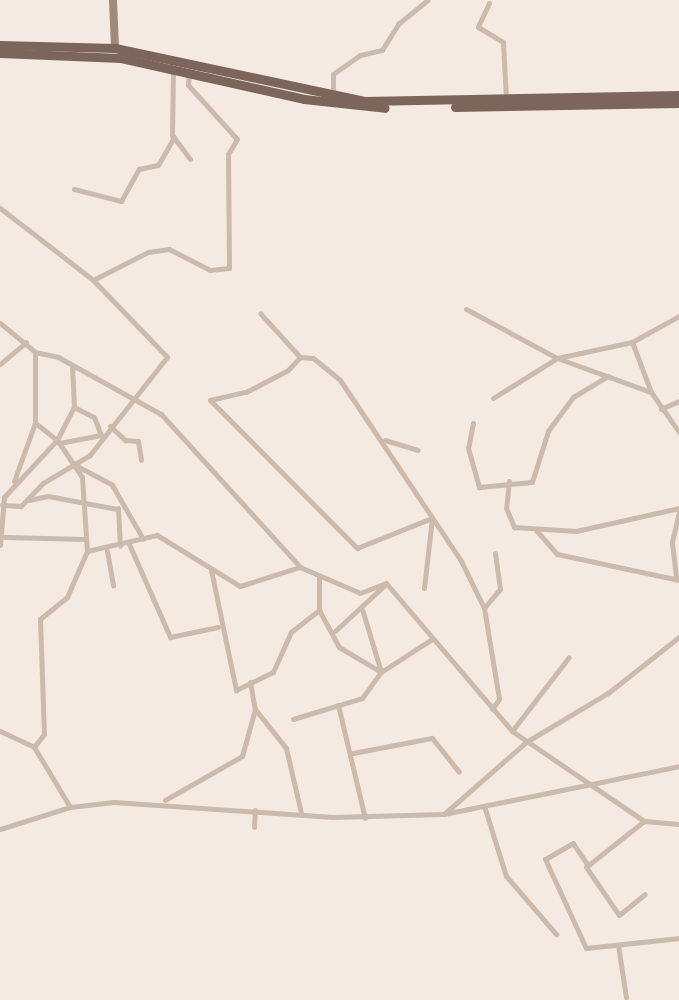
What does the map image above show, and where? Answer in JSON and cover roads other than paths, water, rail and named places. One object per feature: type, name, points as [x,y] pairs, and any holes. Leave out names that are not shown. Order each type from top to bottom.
[{"type":"main road","points":[[0,45],[115,48],[333,97],[506,99],[679,95]]},
{"type":"main road","points":[[0,54],[70,52],[362,108],[679,103]]},
{"type":"street","points":[[113,0],[115,48]]},
{"type":"street","points":[[333,97],[333,74],[360,55],[379,52],[398,24],[428,0]]},
{"type":"street","points":[[489,3],[478,27],[503,42],[506,99]]},
{"type":"street","points":[[173,70],[168,99],[174,137],[190,159]]},
{"type":"street","points":[[93,280],[161,250],[210,270],[229,268],[228,154],[237,139],[187,85],[189,73]]},
{"type":"street","points":[[74,189],[121,201],[139,169],[158,165],[174,137]]},
{"type":"street","points":[[0,208],[93,280],[167,357],[136,402],[101,435],[77,466],[43,483],[18,513]]},
{"type":"street","points":[[466,309],[556,358],[651,392]]},
{"type":"street","points":[[260,313],[300,357],[313,358],[340,380],[385,440],[432,518],[484,608],[499,699],[492,709]]},
{"type":"street","points":[[493,398],[556,358],[632,342],[679,316]]},
{"type":"street","points":[[0,323],[35,352],[72,366],[161,414],[300,566],[360,593],[386,583]]},
{"type":"street","points":[[0,364],[26,342]]},
{"type":"street","points":[[632,342],[651,392],[679,432]]},
{"type":"street","points":[[0,545],[5,537],[1,508],[34,423],[35,352]]},
{"type":"street","points":[[300,357],[288,370],[246,391],[210,400],[357,548],[432,518]]},
{"type":"street","points":[[11,488],[58,442],[74,407],[72,366]]},
{"type":"street","points":[[473,423],[468,448],[479,487],[509,481],[532,482],[548,431],[573,397],[608,376]]},
{"type":"street","points":[[662,409],[679,401]]},
{"type":"street","points":[[74,407],[94,417],[101,435]]},
{"type":"street","points":[[34,423],[58,442],[77,466],[85,506],[84,539],[88,551],[67,597],[40,619],[44,734],[34,747]]},
{"type":"street","points":[[110,426],[125,440],[138,441],[141,460]]},
{"type":"street","points":[[58,442],[101,435]]},
{"type":"street","points":[[385,440],[418,450]]},
{"type":"street","points":[[77,466],[104,477],[144,539]]},
{"type":"street","points":[[509,481],[508,526],[576,531],[679,510],[672,542],[677,578],[557,554],[536,530]]},
{"type":"street","points":[[1,508],[48,496],[85,506],[117,509]]},
{"type":"street","points":[[120,546],[117,509],[121,502]]},
{"type":"street","points":[[425,588],[432,518]]},
{"type":"street","points":[[88,551],[107,551],[157,535],[211,570],[242,586],[300,566]]},
{"type":"street","points":[[5,537],[84,539]]},
{"type":"street","points":[[129,544],[170,637],[218,627]]},
{"type":"street","points":[[107,551],[113,585]]},
{"type":"street","points":[[484,608],[500,589],[495,553]]},
{"type":"street","points":[[211,570],[218,627],[236,690],[273,672],[291,632],[319,610]]},
{"type":"street","points":[[319,576],[319,610],[335,631],[349,657],[381,672]]},
{"type":"street","points":[[335,631],[362,609],[386,583]]},
{"type":"street","points":[[386,583],[512,731],[584,784],[644,821],[679,824]]},
{"type":"street","points":[[362,609],[381,672]]},
{"type":"street","points":[[444,814],[526,742],[608,693],[679,637]]},
{"type":"street","points":[[293,719],[369,692],[381,672],[432,639]]},
{"type":"street","points":[[512,731],[569,657]]},
{"type":"street","points":[[163,801],[242,756],[254,709],[250,682]]},
{"type":"street","points":[[338,705],[353,753],[365,818]]},
{"type":"street","points":[[254,709],[286,748],[302,813]]},
{"type":"street","points":[[0,731],[34,747],[70,807]]},
{"type":"street","points":[[353,753],[432,738],[459,772]]},
{"type":"street","points":[[0,829],[70,807],[163,801],[365,818],[444,814],[485,809],[584,784],[679,766]]},
{"type":"street","points":[[485,809],[506,876],[556,934]]},
{"type":"street","points":[[254,827],[255,810]]},
{"type":"street","points":[[587,864],[644,821]]},
{"type":"street","points":[[645,894],[618,915],[573,844],[545,859],[586,948],[679,938]]},
{"type":"street","points":[[618,945],[626,996]]}]
